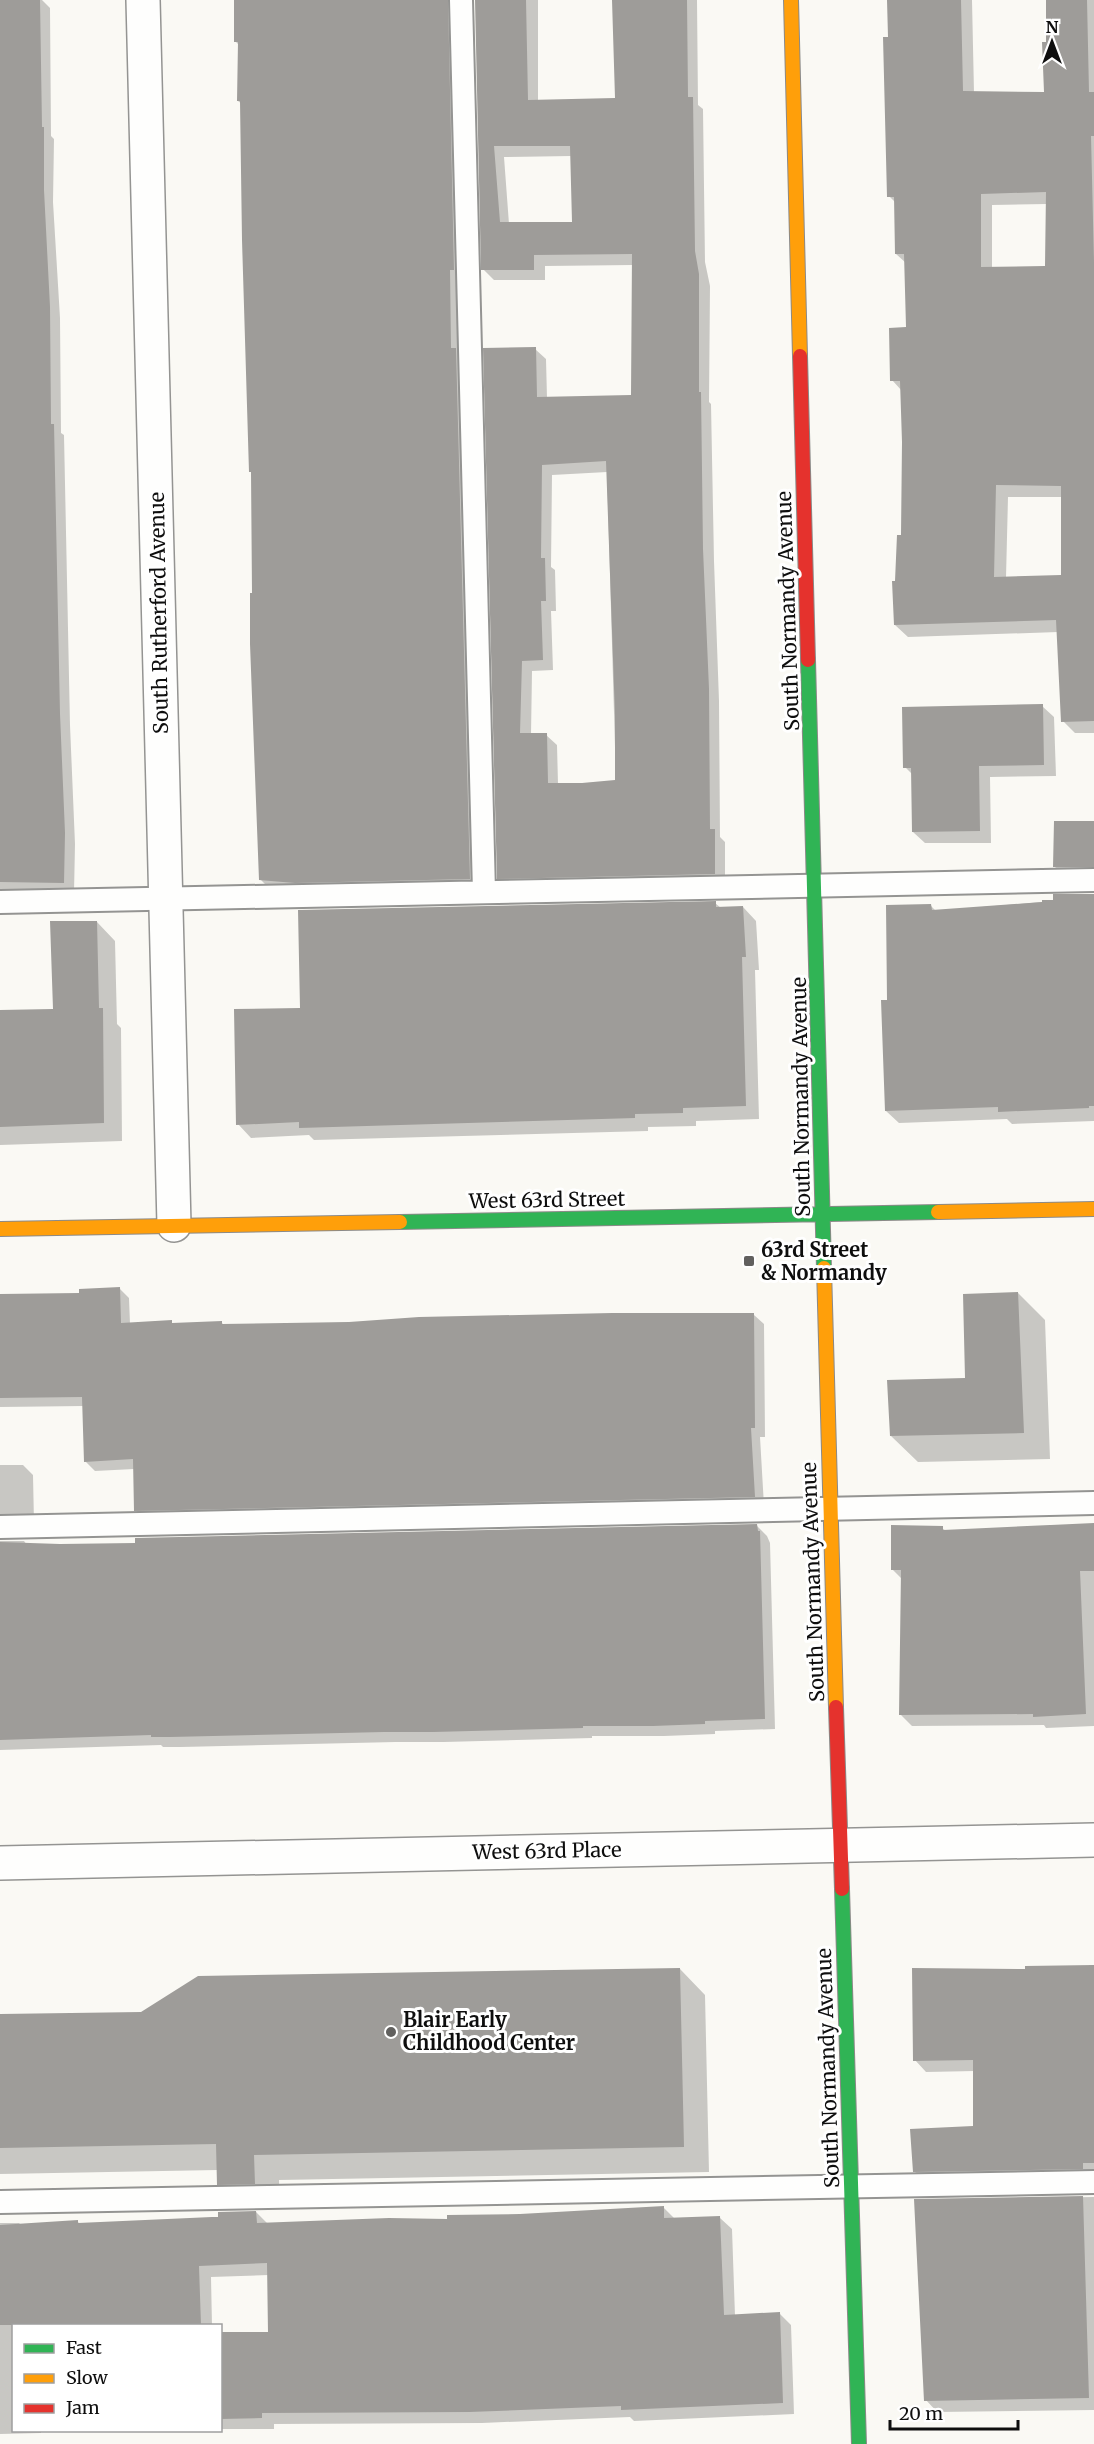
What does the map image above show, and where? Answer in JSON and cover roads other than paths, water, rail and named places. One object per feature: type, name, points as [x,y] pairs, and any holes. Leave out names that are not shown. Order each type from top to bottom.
[{"type":"street","name":"South Rutherford Avenue","points":[[143,0],[174,1225]]},
{"type":"street","name":"South Normandy Avenue","points":[[791,0],[830,1509],[859,2444]]},
{"type":"street","name":"West 63rd Street","points":[[0,1228],[1094,1209]]},
{"type":"street","name":"West 63rd Place","points":[[0,1863],[1094,1840]]},
{"type":"lane","points":[[461,0],[484,892]]},
{"type":"lane","points":[[0,902],[1094,880]]},
{"type":"lane","points":[[0,1527],[1094,1503]]},
{"type":"lane","points":[[0,2202],[1094,2182]]},
{"type":"place","name":"63rd Street & Normandy","points":[[749,1261]]},
{"type":"place","name":"Blair Early Childhood Center","points":[[391,2032]]}]
